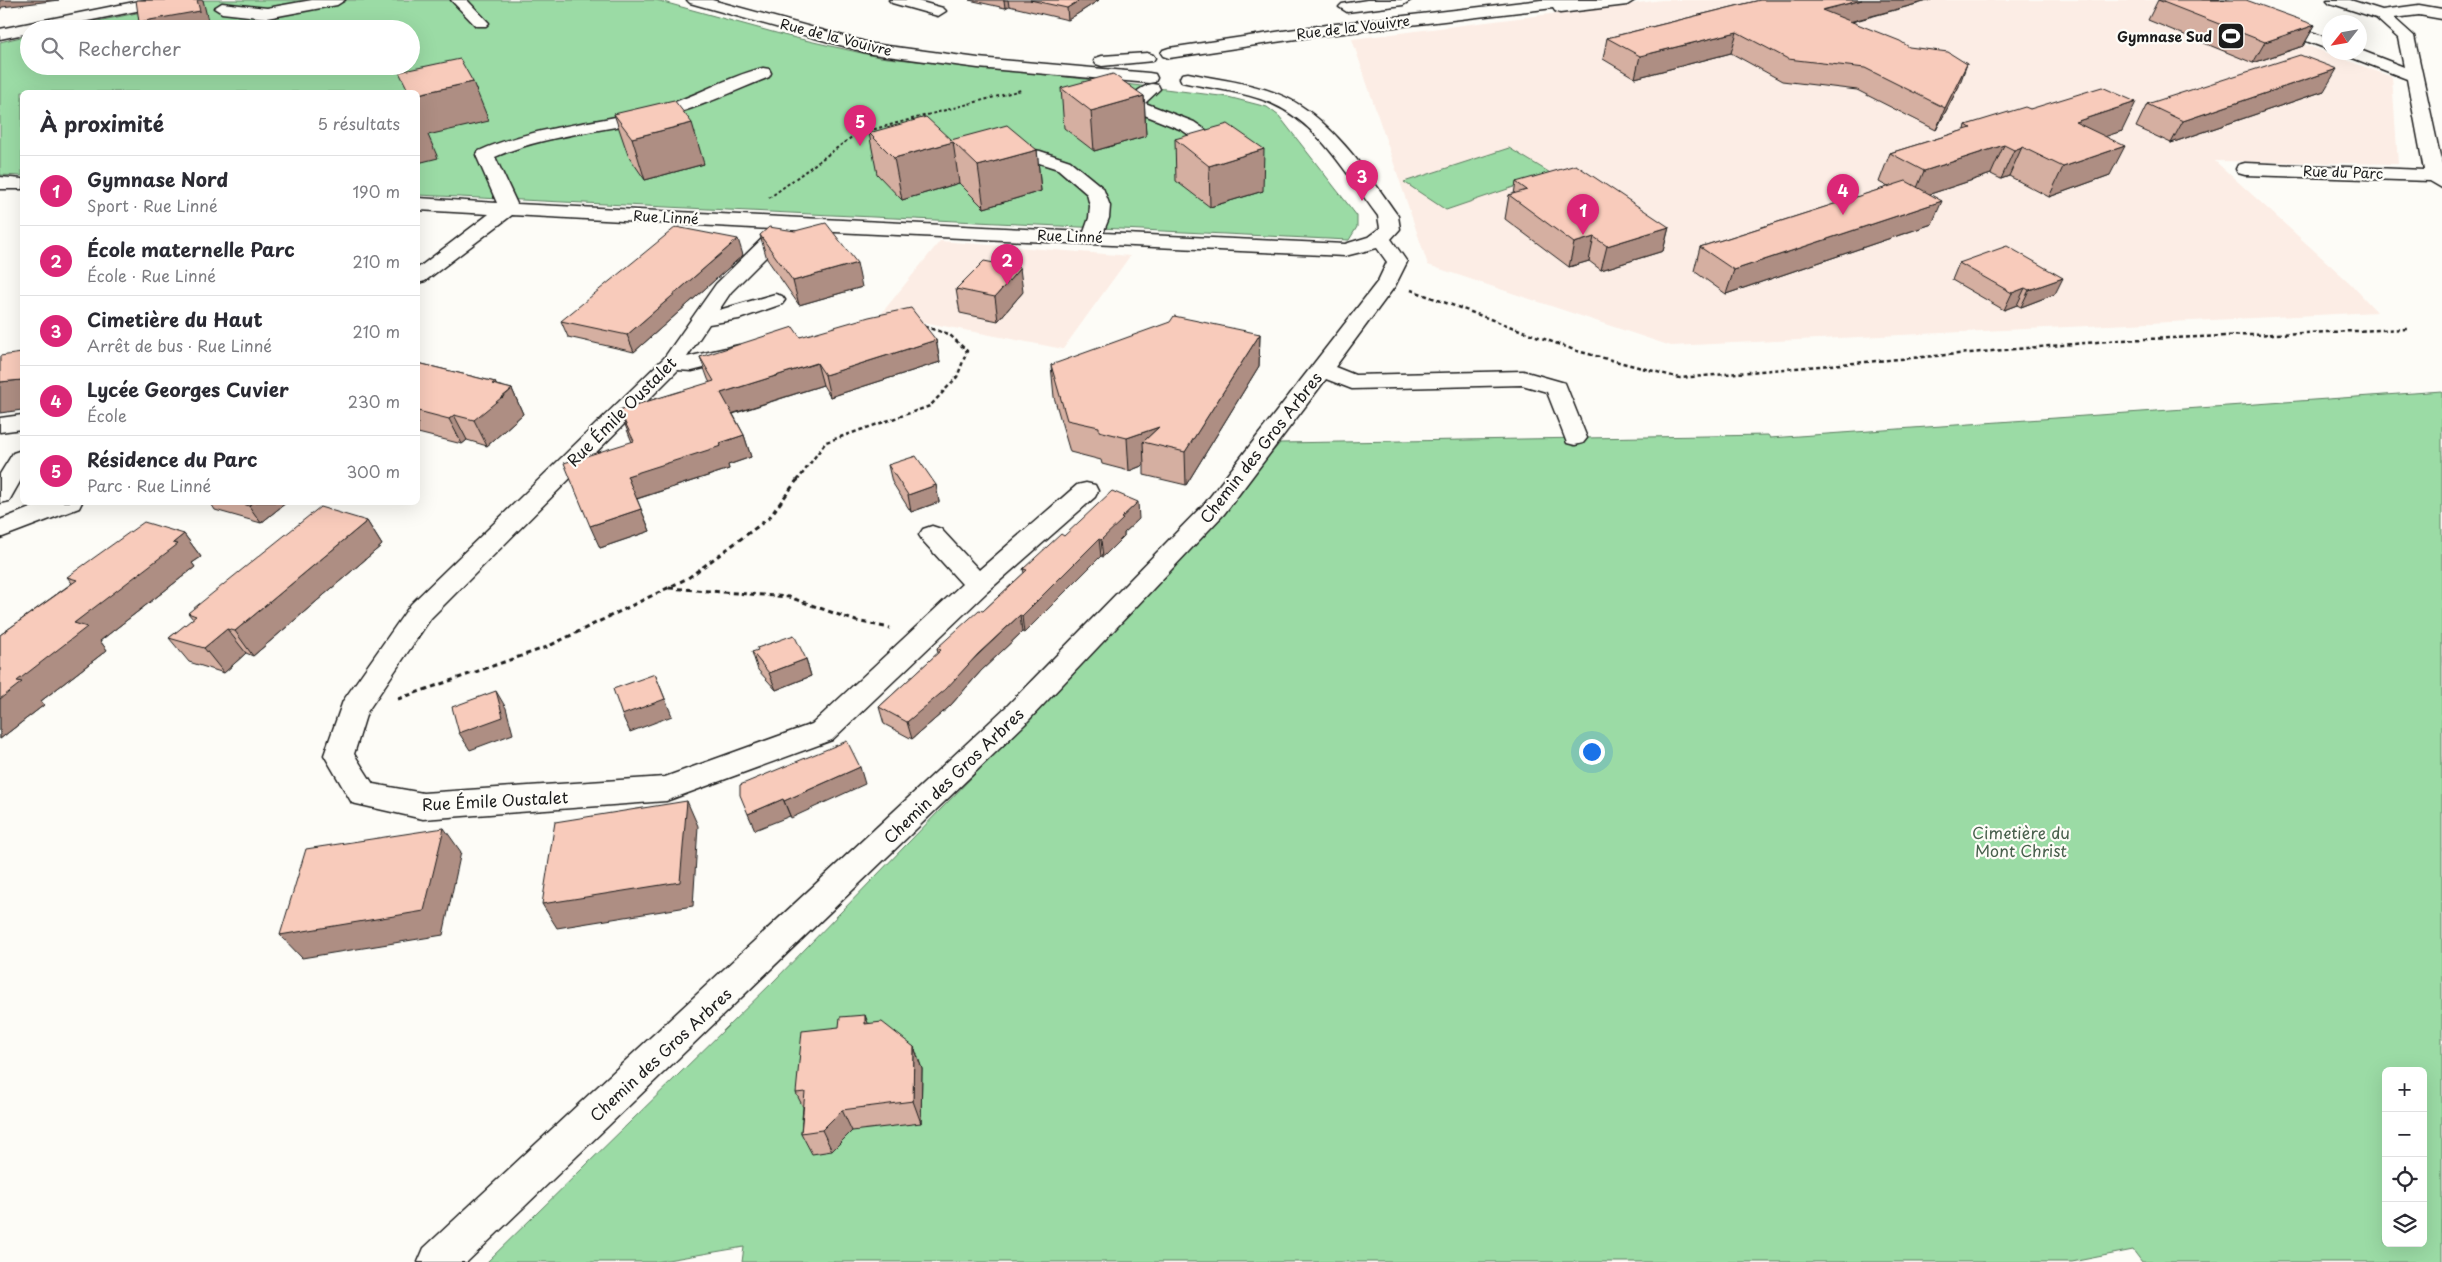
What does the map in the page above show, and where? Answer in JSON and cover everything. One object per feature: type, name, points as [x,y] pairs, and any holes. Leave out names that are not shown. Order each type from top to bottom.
[{"type":"street","points":[[68,20],[166,0]]},
{"type":"street","points":[[222,8],[267,13],[337,0]]},
{"type":"street","points":[[460,0],[481,22]]},
{"type":"street","name":"Rue de la Vouivre","points":[[695,0],[872,49],[978,63],[1155,79],[1204,68],[1275,37]]},
{"type":"street","points":[[897,0],[938,11]]},
{"type":"street","points":[[1347,7],[1403,0]]},
{"type":"street","name":"Rue de la Vouivre","points":[[978,63],[1072,63],[1147,58],[1275,37],[1579,0]]},
{"type":"street","points":[[1390,23],[1442,22],[1627,0]]},
{"type":"street","points":[[2210,0],[2322,42]]},
{"type":"street","points":[[2335,0],[2381,15],[2406,36],[2414,76],[2440,178]]},
{"type":"street","points":[[2381,15],[2419,5],[2442,14]]},
{"type":"street","points":[[0,34],[20,30]]},
{"type":"street","points":[[1169,54],[1188,56],[1200,63],[1204,68],[1278,100],[1299,112],[1319,128],[1388,216],[1390,229],[1381,239]]},
{"type":"street","points":[[1147,58],[1141,61],[1137,68],[1139,72],[1155,79],[1133,104],[1188,126],[1223,150]]},
{"type":"street","points":[[2367,58],[2414,76]]},
{"type":"street","points":[[421,273],[509,208],[485,155],[503,146],[534,136],[570,128],[642,117],[686,104],[763,73]]},
{"type":"street","points":[[980,144],[1034,155],[1064,165],[1096,192],[1100,206],[1099,218],[1092,237]]},
{"type":"street","name":"Rue du Parc","points":[[2245,169],[2440,178]]},
{"type":"street","points":[[0,183],[20,184]]},
{"type":"street","name":"Rue Linné","points":[[420,204],[739,222],[1345,250],[1368,246],[1381,239]]},
{"type":"street","name":"Rue Émile Oustalet","points":[[788,224],[724,288],[672,363],[421,611],[353,709],[339,756],[363,794],[423,806],[666,789],[822,732],[978,585],[1086,491]]},
{"type":"street","name":"Chemin des Gros Arbres","points":[[438,1262],[1016,716],[1215,508],[1388,282],[1397,262],[1381,239]]},
{"type":"street","points":[[703,319],[731,314],[775,300]]},
{"type":"street","points":[[672,363],[692,364],[757,347]]},
{"type":"street","points":[[1321,369],[1352,382],[1523,378],[1557,388],[1575,438]]},
{"type":"street","points":[[0,425],[20,422]]},
{"type":"street","points":[[0,495],[20,461]]},
{"type":"street","points":[[0,504],[34,516]]},
{"type":"street","points":[[0,530],[62,505]]},
{"type":"street","points":[[932,534],[978,585]]},
{"type":"path","points":[[739,222],[856,134],[1023,90]]},
{"type":"path","points":[[1388,282],[1560,347],[1638,370],[1680,378],[2120,340],[2406,329]]},
{"type":"path","points":[[353,709],[371,708],[547,646],[688,578],[769,518],[826,442],[930,406],[957,377],[967,351],[949,334],[917,324]]},
{"type":"path","points":[[668,588],[790,597],[856,621],[925,635]]},
{"type":"shaded area","points":[[1662,0],[2186,0],[2322,51],[2322,60],[2347,60],[2392,77],[2398,164],[2215,161],[2350,283],[2377,312],[1671,346],[1428,265],[1352,39]]},
{"type":"shaded area","points":[[940,241],[1130,256],[1063,349],[881,314]]},
{"type":"green space","points":[[200,0],[656,0],[787,36],[879,57],[1094,80],[1228,97],[1267,107],[1279,116],[1357,216],[1357,227],[1349,240],[420,195],[420,90],[20,90],[20,176],[0,175],[0,42],[20,37],[20,75],[420,75],[420,20],[103,20]]},
{"type":"green space","points":[[1509,148],[1552,174],[1446,210],[1404,182]]},
{"type":"green space","name":"Cimetière du Mont Christ","points":[[2442,391],[2442,1262],[2142,1262],[2133,1250],[2072,1262],[742,1262],[744,1247],[656,1262],[487,1262],[774,981],[1108,637],[1214,522],[1280,443],[1768,435],[1770,438]]},
{"type":"building","points":[[136,0],[197,0],[200,11],[150,20],[139,20]]},
{"type":"building","points":[[1030,0],[1080,0],[1067,8]]},
{"type":"building","points":[[1760,0],[1862,0],[1822,10],[1900,41],[1909,47],[1948,52],[1967,64],[1945,108],[1865,68],[1788,59],[1737,32],[1640,56],[1607,38]]},
{"type":"building","points":[[2158,0],[2246,0],[2315,25],[2265,42]]},
{"type":"building","points":[[2300,55],[2337,69],[2183,121],[2147,104]]},
{"type":"building","points":[[460,59],[473,82],[420,94],[420,90],[408,90],[400,75],[420,75],[420,68]]},
{"type":"building","points":[[1113,74],[1144,96],[1091,111],[1061,88]]},
{"type":"building","points":[[2102,87],[2136,102],[2075,122],[2125,146],[2063,167],[2022,147],[2014,150],[2004,145],[1924,171],[1890,153],[1971,128],[1966,125],[2025,107],[2030,109]]},
{"type":"building","points":[[674,100],[692,123],[632,138],[614,114]]},
{"type":"building","points":[[926,117],[951,140],[1007,125],[1037,150],[978,166],[953,142],[894,158],[869,133]]},
{"type":"building","points":[[1228,124],[1264,149],[1209,166],[1175,139]]},
{"type":"building","points":[[1576,165],[1669,227],[1607,246],[1594,237],[1574,243],[1509,195],[1527,190],[1516,182]]},
{"type":"building","points":[[1906,181],[1942,201],[1734,270],[1700,247]]},
{"type":"building","points":[[826,223],[857,263],[793,281],[760,235],[769,227],[795,231]]},
{"type":"building","points":[[676,227],[738,239],[627,335],[561,321]]},
{"type":"building","points":[[2007,246],[2063,278],[2029,290],[2025,288],[2012,293],[1959,263]]},
{"type":"building","points":[[984,261],[1020,268],[995,297],[956,289]]},
{"type":"building","points":[[911,308],[936,340],[825,375],[817,363],[721,393],[744,435],[720,443],[721,446],[627,476],[641,509],[590,526],[564,463],[634,441],[619,410],[714,381],[700,357],[793,327],[800,337],[869,317]]},
{"type":"building","points":[[1174,316],[1260,334],[1185,452],[1143,442],[1159,427],[1127,438],[1099,431],[1099,427],[1067,420],[1051,365],[1170,322]]},
{"type":"building","points":[[20,353],[20,380],[0,382],[0,356]]},
{"type":"building","points":[[420,363],[495,382],[492,384],[512,389],[474,420],[454,415],[449,419],[420,412]]},
{"type":"building","points":[[916,456],[936,485],[908,495],[888,465]]},
{"type":"building","points":[[1112,491],[1138,502],[1121,518],[1123,519],[1101,540],[1099,539],[1022,616],[1020,615],[978,654],[946,689],[907,722],[879,707],[941,650],[937,648],[979,610],[983,611],[1027,570],[1023,569],[1061,534],[1064,536]]},
{"type":"building","points":[[320,507],[367,521],[235,631],[227,629],[204,648],[169,638],[196,616],[188,613]]},
{"type":"building","points":[[144,522],[184,534],[173,543],[178,544],[74,623],[87,627],[17,681],[22,682],[0,699],[0,635],[77,580],[67,577]]},
{"type":"building","points":[[794,635],[806,659],[769,673],[752,652],[758,650],[757,648]]},
{"type":"building","points":[[655,674],[665,699],[622,715],[613,689]]},
{"type":"building","points":[[496,691],[503,717],[459,733],[452,707]]},
{"type":"building","points":[[847,741],[860,767],[784,801],[783,799],[748,814],[740,795],[740,785]]},
{"type":"building","points":[[687,801],[680,882],[542,904],[555,822]]},
{"type":"building","points":[[444,828],[424,911],[280,935],[306,849]]},
{"type":"building","points":[[865,1015],[865,1024],[882,1022],[914,1047],[913,1101],[842,1110],[822,1130],[801,1133],[805,1092],[796,1093],[802,1031],[839,1027],[840,1017]]},
{"type":"place","name":"Gymnase Sud","points":[[2231,36]]},
{"type":"place","name":"Résidence du Parc","points":[[860,146]]},
{"type":"place","name":"Cimetière du Haut","points":[[1362,201]]},
{"type":"place","name":"Lycée Georges Cuvier","points":[[1843,215]]},
{"type":"place","name":"Gymnase Nord","points":[[1583,235]]},
{"type":"place","name":"École maternelle Parc","points":[[1007,285]]}]
